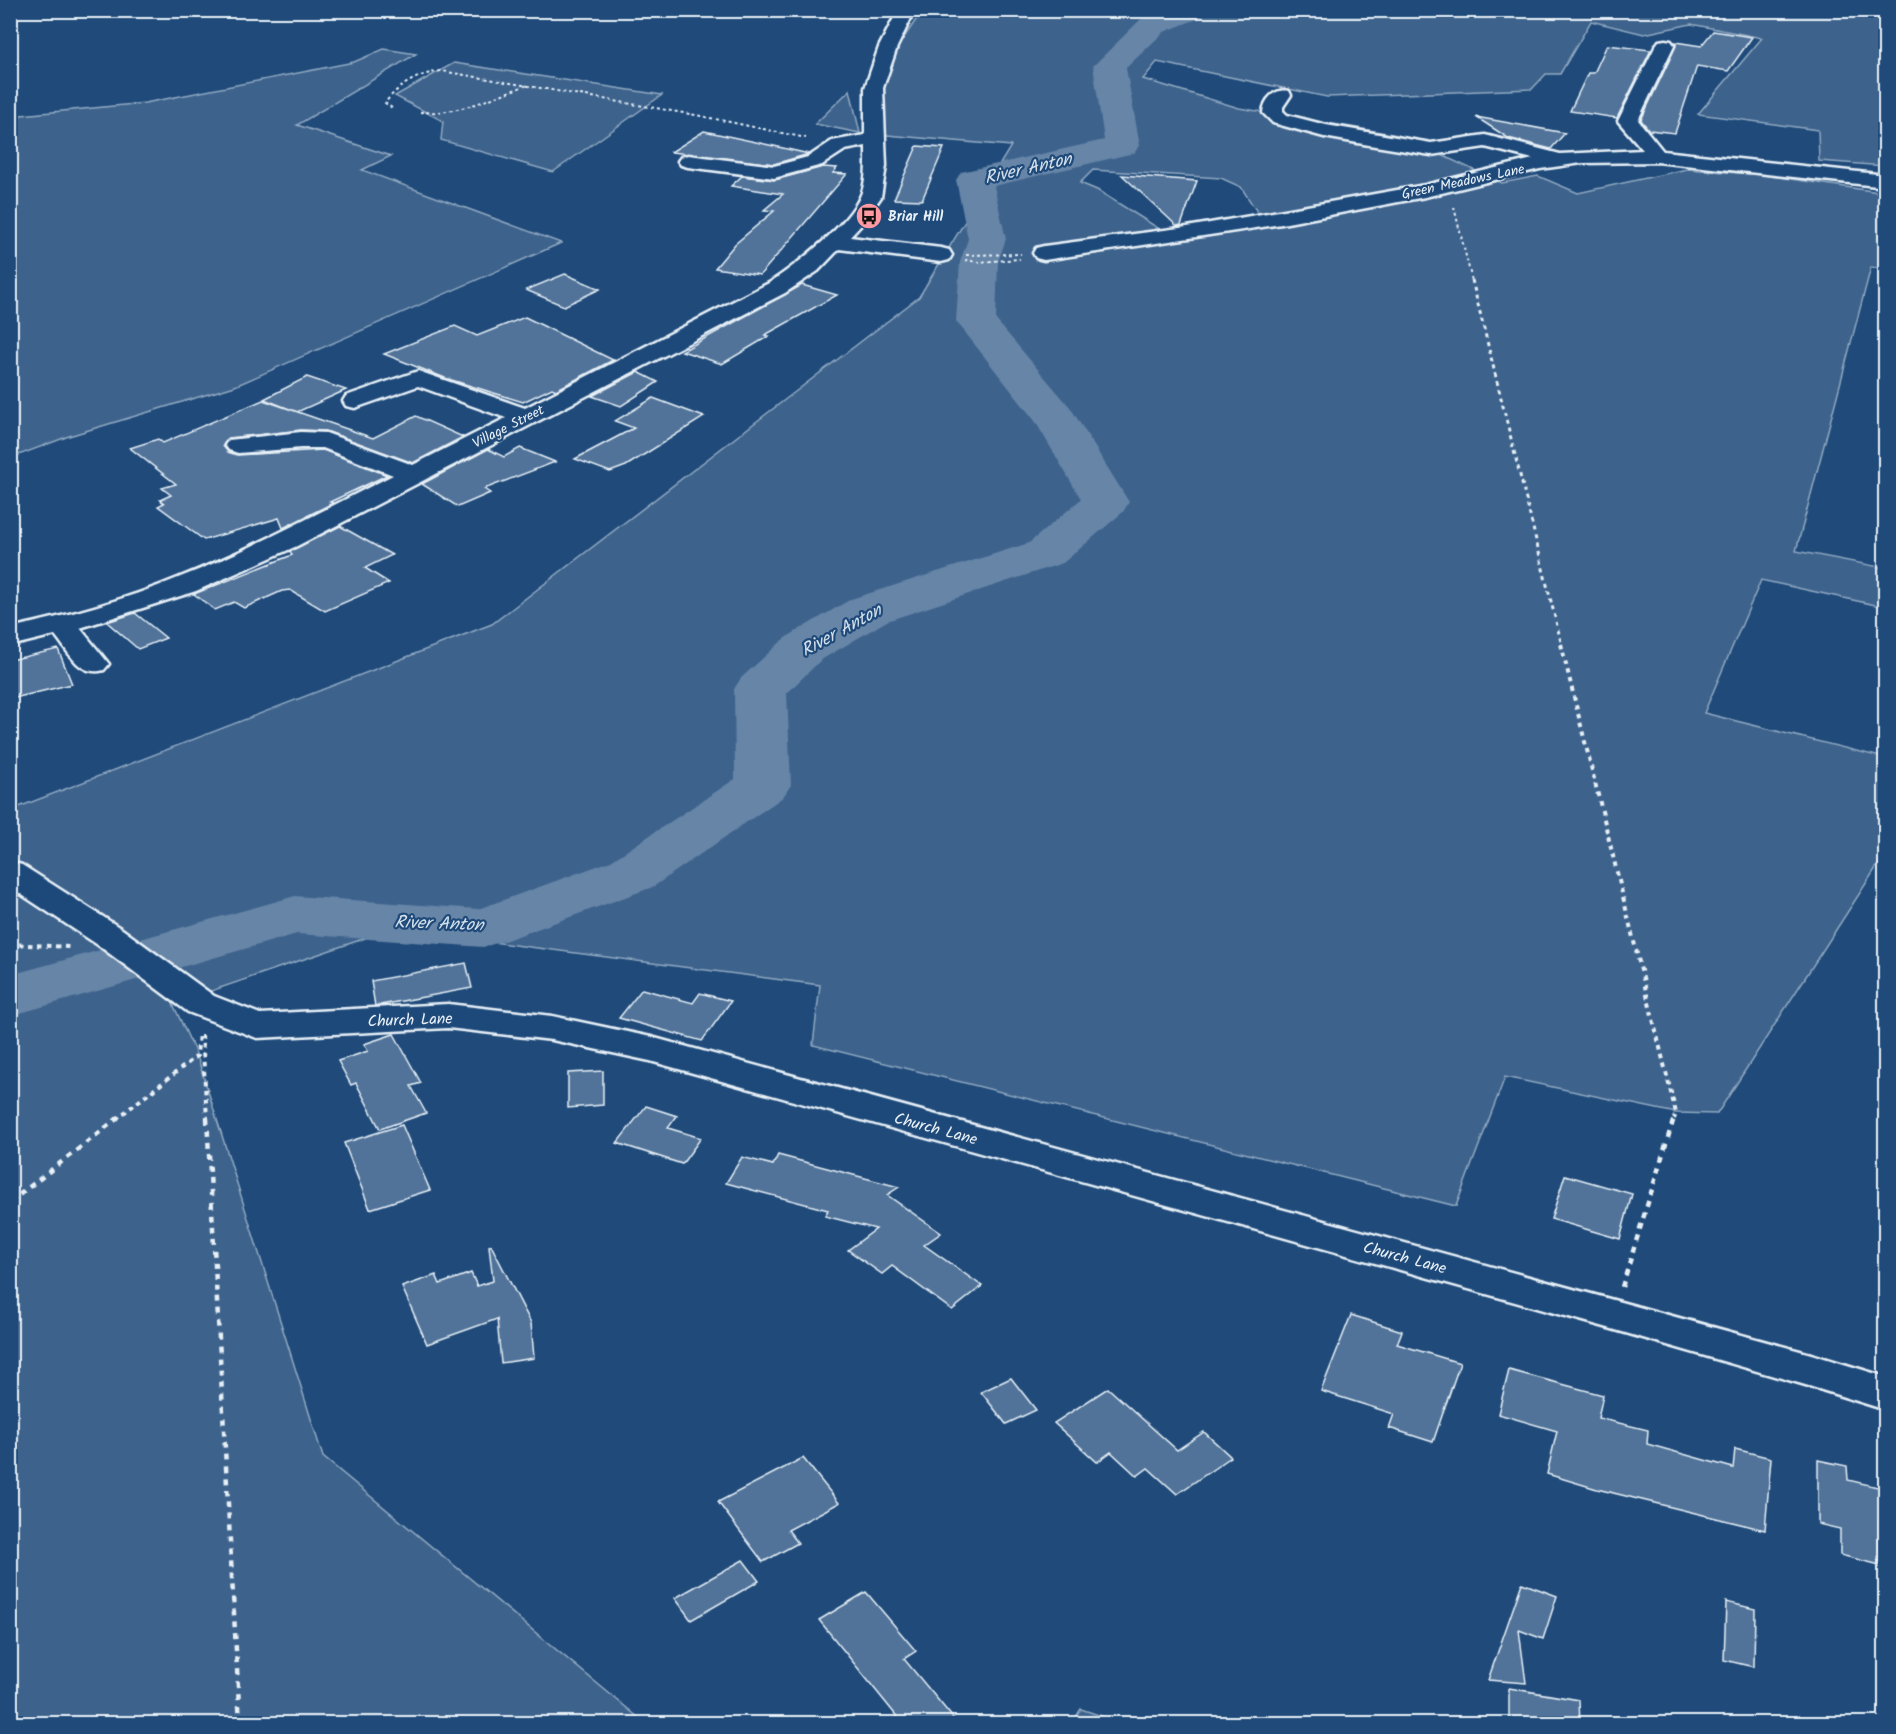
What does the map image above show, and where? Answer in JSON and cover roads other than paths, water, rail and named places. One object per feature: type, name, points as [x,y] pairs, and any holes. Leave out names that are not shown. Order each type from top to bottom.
[{"type":"street","name":"Village Street","points":[[10,637],[62,625],[186,585],[287,540],[777,288],[810,266],[855,220],[871,197],[876,166],[874,88],[888,47],[907,10]]},
{"type":"street","points":[[1657,156],[1628,121],[1665,45]]},
{"type":"street","points":[[1282,95],[1273,106],[1273,113],[1281,119],[1324,131],[1431,149],[1485,141],[1557,160]]},
{"type":"street","points":[[688,161],[774,172],[815,161],[839,145],[876,139]]},
{"type":"street","points":[[1440,147],[1474,167],[1496,174]]},
{"type":"street","name":"Green Meadows Lane","points":[[1049,252],[1126,243],[1268,220],[1448,186],[1557,160],[1620,155],[1657,156],[1886,181]]},
{"type":"street","points":[[834,242],[941,255]]},
{"type":"street","points":[[355,401],[418,378],[527,417]]},
{"type":"street","points":[[238,445],[301,440],[326,441],[413,474]]},
{"type":"street","points":[[62,625],[94,664]]},
{"type":"street","name":"Church Lane","points":[[10,872],[110,937],[201,1004],[257,1026],[448,1016],[552,1028],[651,1049],[1612,1314],[1811,1370],[1886,1394]]},
{"type":"waterway","name":"River Anton","points":[[1109,66],[1163,10]]},
{"type":"waterway","name":"River Anton","points":[[10,996],[295,915],[483,928],[632,874],[763,785],[760,689],[803,649],[869,610],[1046,553],[1106,502],[1054,416],[976,321],[979,262],[987,239],[974,180],[1122,146],[1109,66],[1153,25],[1191,10]]},
{"type":"place","name":"Briar Hill","points":[[869,216]]}]
